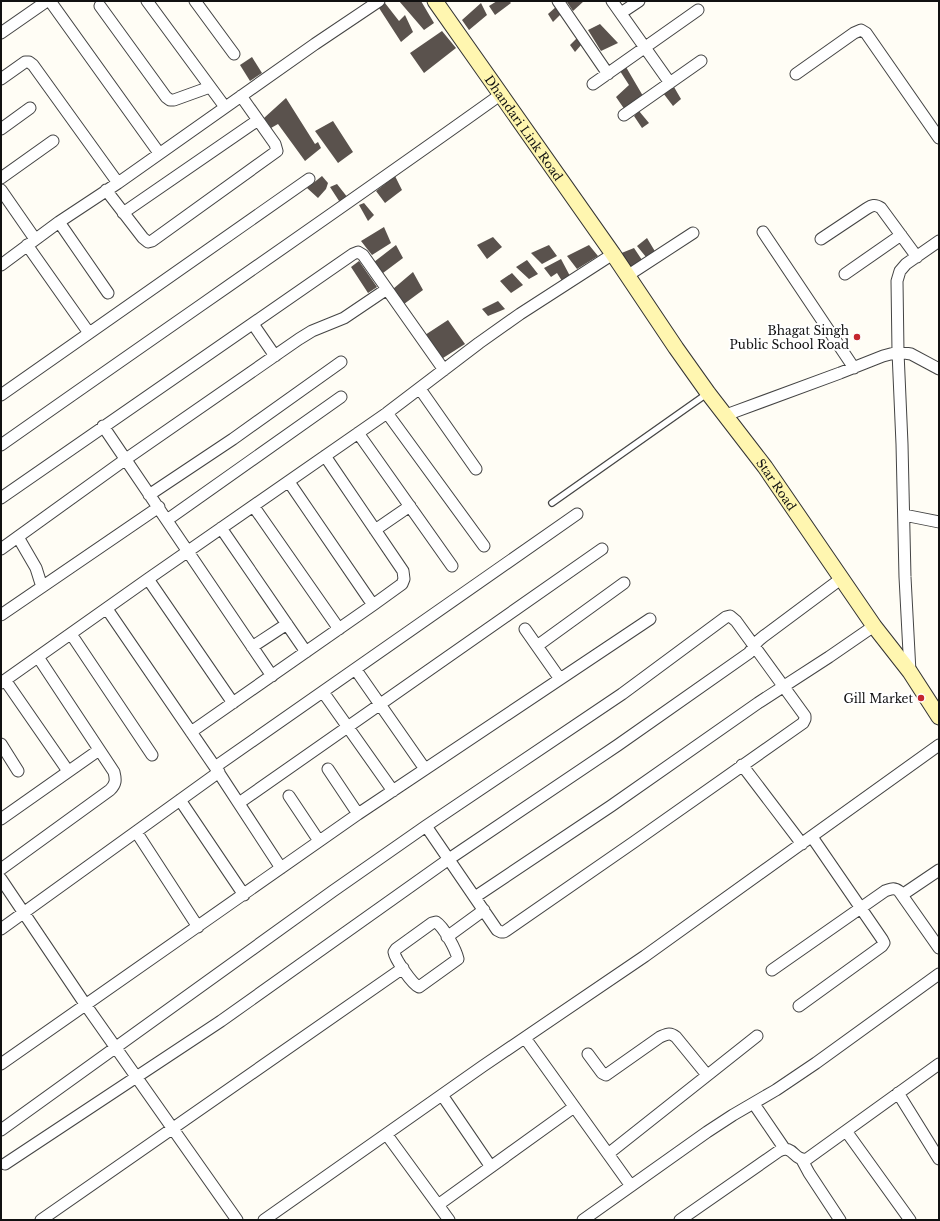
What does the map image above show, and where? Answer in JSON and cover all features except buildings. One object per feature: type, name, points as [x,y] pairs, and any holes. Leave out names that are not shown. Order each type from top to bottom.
[{"type":"street","points":[[1,32],[48,1],[159,153]]},
{"type":"street","points":[[147,1],[225,107]]},
{"type":"street","points":[[195,1],[234,54]]},
{"type":"street","points":[[2,262],[379,1]]},
{"type":"street","name":"Dhandari Link Road","points":[[435,1],[613,254]]},
{"type":"street","points":[[558,1],[608,74]]},
{"type":"street","points":[[612,1],[670,83]]},
{"type":"street","points":[[621,13],[639,1]]},
{"type":"street","points":[[100,6],[166,97],[170,100],[174,100],[210,87]]},
{"type":"street","points":[[593,84],[698,10]]},
{"type":"street","points":[[796,74],[854,33],[861,30],[866,33],[939,138]]},
{"type":"street","points":[[624,115],[701,61]]},
{"type":"street","points":[[1,79],[25,62],[29,62],[33,65],[118,183]]},
{"type":"street","points":[[1,445],[118,362],[274,255],[500,95]]},
{"type":"street","points":[[106,190],[145,241],[152,241],[275,154],[277,148],[275,144],[241,96]]},
{"type":"street","points":[[1,129],[30,108]]},
{"type":"street","points":[[123,213],[258,120]]},
{"type":"street","points":[[1,178],[53,141]]},
{"type":"street","points":[[1,395],[309,179]]},
{"type":"street","points":[[1,190],[31,242],[89,333]]},
{"type":"street","points":[[821,239],[866,208],[876,205],[881,208],[917,256]]},
{"type":"street","points":[[59,222],[108,293]]},
{"type":"street","points":[[763,232],[854,368]]},
{"type":"street","points":[[628,276],[693,233]]},
{"type":"street","points":[[845,274],[901,235]]},
{"type":"street","points":[[910,672],[905,577],[896,281],[900,271],[917,256],[939,241]]},
{"type":"street","points":[[1,498],[103,426],[358,252],[363,255],[444,370]]},
{"type":"street","points":[[68,771],[3,682],[387,413],[520,314],[613,254]]},
{"type":"street","name":"Star Road","points":[[613,254],[676,348],[765,467],[874,626],[910,672],[939,717]]},
{"type":"street","points":[[1,549],[126,459],[312,331],[344,318],[387,289]]},
{"type":"street","points":[[253,324],[275,356]]},
{"type":"street","points":[[726,415],[883,356],[898,352],[911,354],[939,369]]},
{"type":"street","points":[[149,495],[233,439],[341,362]]},
{"type":"street","points":[[420,388],[476,469]]},
{"type":"street","points":[[167,520],[341,397]]},
{"type":"street","points":[[387,413],[484,546]]},
{"type":"street","points":[[103,426],[272,676]]},
{"type":"street","points":[[358,433],[452,566]]},
{"type":"street","points":[[191,732],[402,584],[404,578],[402,571],[325,456]]},
{"type":"street","points":[[289,482],[373,605]]},
{"type":"street","points":[[375,530],[410,506]]},
{"type":"street","points":[[1,615],[158,507]]},
{"type":"street","points":[[254,507],[339,629]]},
{"type":"street","points":[[1,929],[136,833],[217,770],[323,692],[577,514]]},
{"type":"street","points":[[904,515],[939,522]]},
{"type":"street","points":[[221,528],[306,652]]},
{"type":"street","points":[[18,537],[36,568],[42,586]]},
{"type":"street","points":[[239,803],[602,548]]},
{"type":"street","points":[[5,1164],[221,1021],[449,859],[625,741],[749,654],[764,636],[842,578]]},
{"type":"street","points":[[148,579],[233,702]]},
{"type":"street","points":[[537,646],[624,583]]},
{"type":"street","points":[[107,609],[217,770],[281,868]]},
{"type":"street","points":[[1,1130],[250,950],[426,826],[608,703],[726,617],[730,616],[733,618],[755,645],[803,712],[806,719],[803,723],[622,851],[504,932],[497,930],[426,826]]},
{"type":"street","points":[[1,1064],[358,814],[650,619]]},
{"type":"street","points":[[252,647],[287,624]]},
{"type":"street","points":[[475,897],[611,806],[752,706],[874,626]]},
{"type":"street","points":[[524,629],[560,679]]},
{"type":"street","points":[[71,634],[152,755]]},
{"type":"street","points":[[1,869],[110,790],[114,786],[116,780],[114,772],[38,657]]},
{"type":"street","points":[[356,670],[425,769]]},
{"type":"street","points":[[323,692],[393,791]]},
{"type":"street","points":[[1,744],[18,772]]},
{"type":"street","points":[[264,1220],[442,1095],[646,956],[939,745]]},
{"type":"street","points":[[1,819],[99,750]]},
{"type":"street","points":[[742,765],[802,844]]},
{"type":"street","points":[[328,769],[358,814]]},
{"type":"street","points":[[289,796],[320,841]]},
{"type":"street","points":[[180,800],[244,895]]},
{"type":"street","points":[[136,833],[198,927]]},
{"type":"street","points":[[799,1006],[882,946],[884,943],[812,837]]},
{"type":"street","points":[[902,895],[939,870]]},
{"type":"street","points":[[1,879],[136,1078],[237,1220]]},
{"type":"street","points":[[772,970],[891,888],[896,888],[902,895],[939,948]]},
{"type":"street","points":[[447,937],[484,910]]},
{"type":"street","points":[[436,922],[439,924],[458,958],[420,987],[416,986],[403,968],[394,955],[396,949],[432,923],[436,922]]},
{"type":"street","points":[[40,1220],[403,968]]},
{"type":"street","points":[[582,1220],[707,1132],[733,1115],[754,1104],[829,1054],[939,974]]},
{"type":"street","points":[[588,1054],[602,1073],[606,1074],[660,1037],[671,1033],[707,1075]]},
{"type":"street","points":[[608,1154],[757,1036]]},
{"type":"street","points":[[525,1038],[631,1186]]},
{"type":"street","points":[[802,1160],[811,1156],[939,1064]]},
{"type":"street","points":[[898,1094],[939,1158]]},
{"type":"street","points":[[442,1095],[491,1167]]},
{"type":"street","points":[[754,1104],[784,1148],[788,1149],[802,1160],[840,1220]]},
{"type":"street","points":[[438,1205],[574,1107]]},
{"type":"street","points":[[846,1131],[910,1220]]},
{"type":"street","points":[[387,1135],[449,1220]]},
{"type":"street","points":[[680,1220],[784,1148]]},
{"type":"lane","points":[[552,503],[708,392]]},
{"type":"place","name":"Bhagat Singh Public School Road","points":[[857,337]]},
{"type":"place","name":"Gill Market","points":[[921,698]]}]
